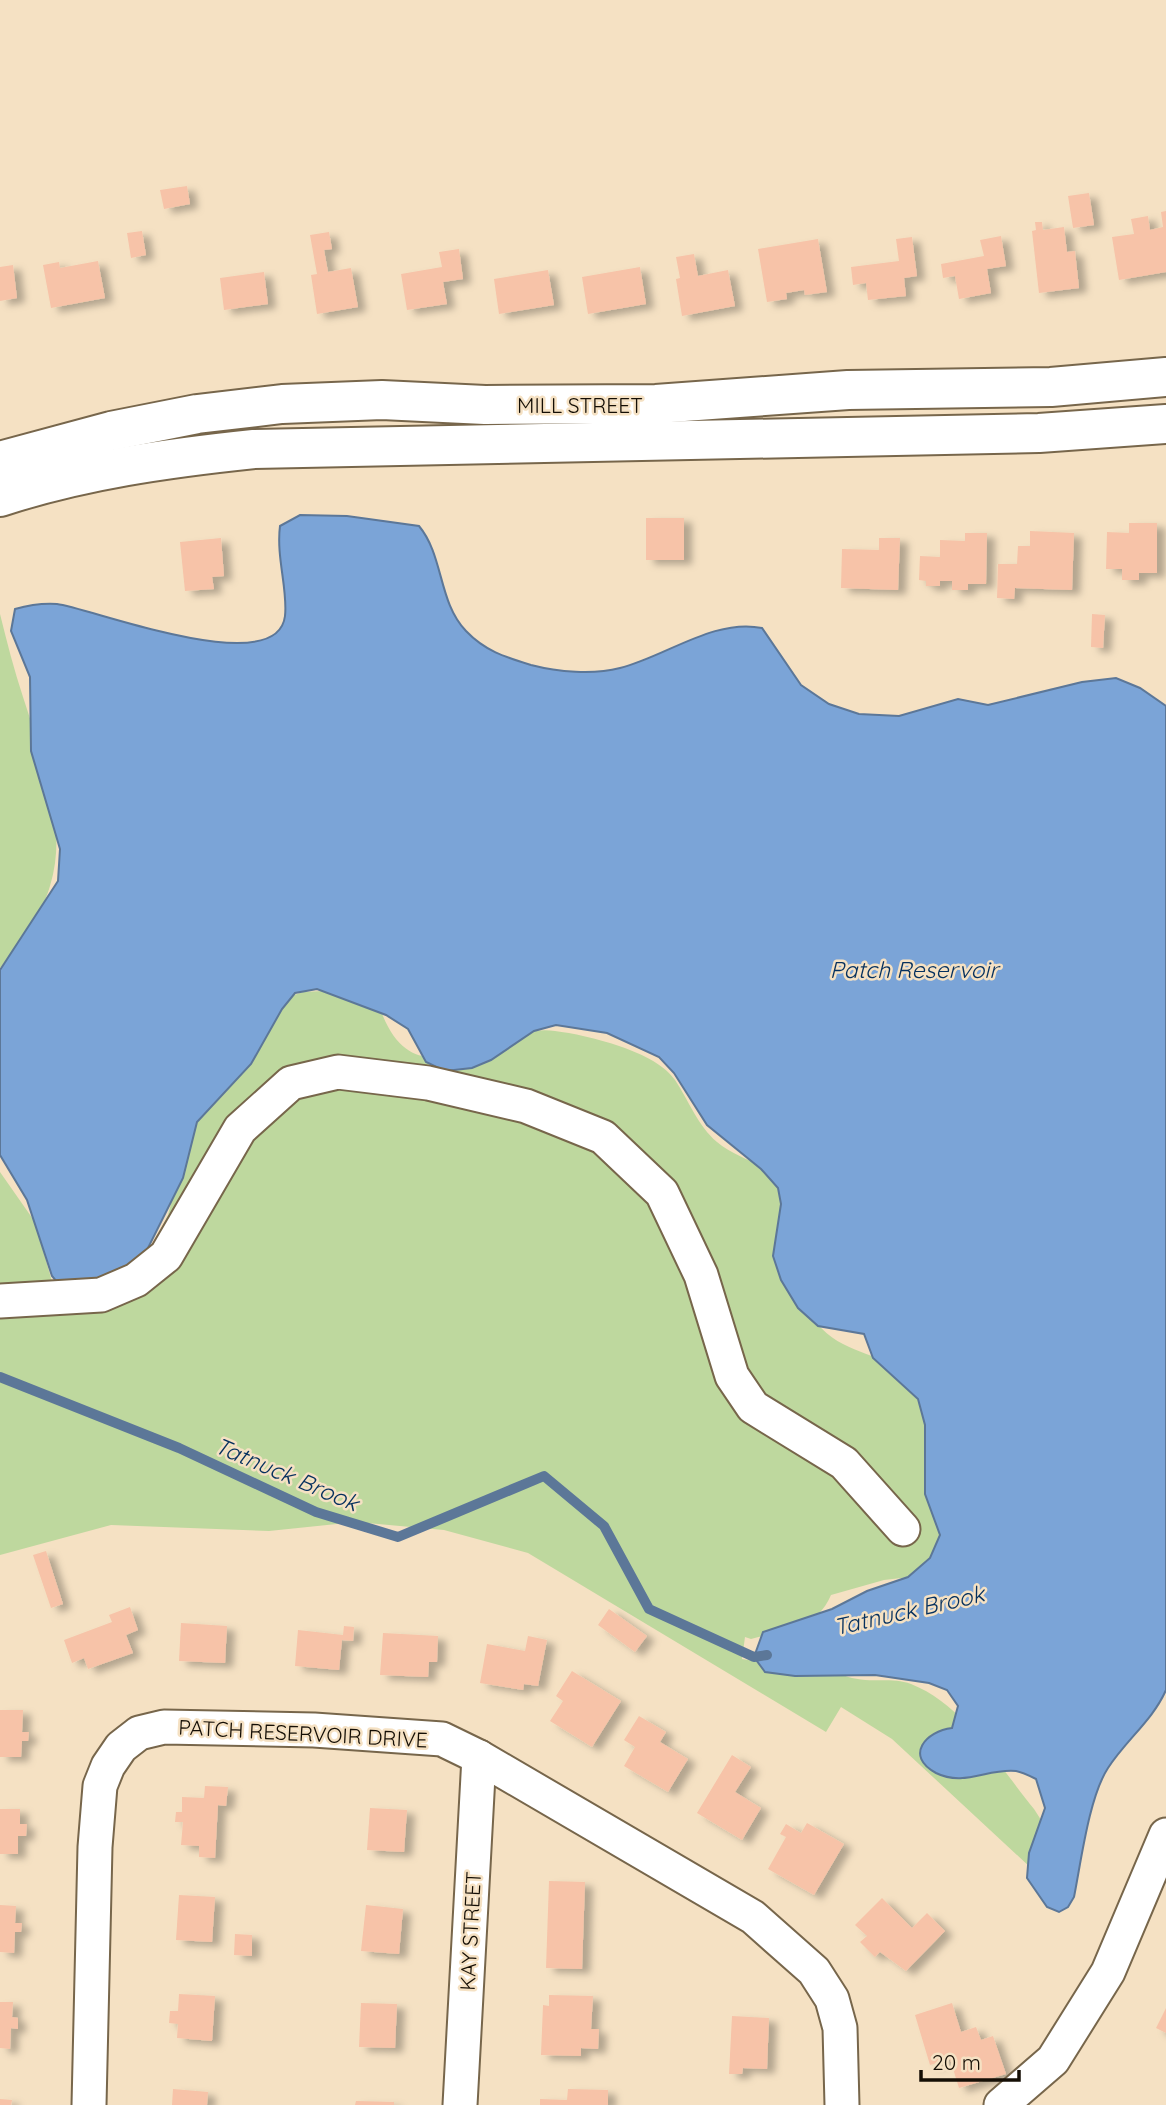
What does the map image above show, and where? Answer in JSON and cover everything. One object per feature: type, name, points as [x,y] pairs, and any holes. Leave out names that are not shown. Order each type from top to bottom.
[{"type":"main road","name":"MILL STREET","points":[[0,461],[111,430],[197,414],[332,402],[383,400],[439,405],[656,404],[848,390],[1051,387],[1166,377]]},
{"type":"main road","points":[[439,405],[440,444]]},
{"type":"main road","name":"MILL STREET","points":[[0,497],[47,482],[176,457],[254,449],[1039,433],[1166,424]]},
{"type":"street","points":[[0,1301],[101,1295],[136,1280],[166,1256],[240,1129],[291,1083],[338,1072],[428,1083],[526,1106],[603,1137],[662,1193],[701,1275],[732,1376],[754,1407],[845,1463],[903,1529]]},
{"type":"street","name":"PATCH RESERVOIR DRIVE","points":[[89,2105],[95,1847],[100,1786],[108,1766],[121,1747],[139,1733],[164,1727],[314,1730],[442,1739],[479,1757],[753,1917],[814,1971],[832,1999],[840,2028],[842,2105]]},
{"type":"street","name":"KAY STREET","points":[[460,2105],[479,1757]]},
{"type":"street","points":[[1001,2105],[1053,2060],[1108,1972],[1166,1835]]},
{"type":"green space","points":[[0,614],[51,790],[56,839],[55,862],[46,897],[29,929],[0,968]]},
{"type":"green space","points":[[323,991],[381,1011],[396,1039],[414,1053],[435,1057],[457,1054],[530,1031],[555,1031],[621,1046],[666,1070],[675,1080],[699,1121],[717,1142],[778,1174],[816,1322],[837,1341],[892,1367],[905,1380],[923,1409],[934,1448],[938,1489],[938,1545],[935,1555],[919,1576],[884,1580],[831,1595],[817,1615],[798,1627],[751,1639],[745,1637],[742,1659],[861,1680],[903,1682],[930,1694],[948,1706],[980,1739],[1043,1823],[1031,1868],[892,1739],[841,1707],[826,1732],[528,1553],[444,1530],[356,1522],[269,1531],[111,1525],[0,1555],[0,1172],[35,1222],[53,1285],[141,1257],[154,1243],[168,1215],[189,1134],[277,1001],[303,992]]},
{"type":"water","name":"Patch Reservoir","points":[[300,515],[347,516],[419,526],[433,551],[450,607],[466,631],[496,652],[531,665],[576,672],[610,670],[637,663],[708,633],[744,626],[762,628],[801,685],[829,704],[859,714],[899,716],[958,699],[988,705],[1082,682],[1116,678],[1140,688],[1166,706],[1166,1690],[1154,1711],[1115,1758],[1101,1780],[1086,1830],[1074,1897],[1068,1907],[1059,1912],[1047,1907],[1027,1878],[1029,1853],[1045,1808],[1036,1779],[1016,1771],[966,1778],[946,1777],[926,1766],[921,1759],[922,1745],[927,1739],[952,1728],[958,1706],[947,1690],[929,1683],[875,1675],[795,1676],[765,1672],[754,1657],[763,1632],[832,1609],[867,1591],[908,1577],[930,1558],[940,1535],[925,1494],[925,1425],[918,1399],[873,1358],[864,1334],[818,1326],[798,1308],[781,1280],[773,1256],[781,1204],[778,1188],[761,1169],[707,1125],[674,1073],[659,1057],[607,1033],[556,1025],[534,1031],[491,1060],[472,1068],[445,1071],[426,1062],[408,1029],[386,1015],[317,989],[295,993],[282,1009],[251,1064],[197,1122],[183,1178],[136,1272],[67,1294],[52,1276],[27,1200],[0,1155],[0,970],[58,881],[60,849],[31,751],[30,677],[11,631],[15,609],[57,604],[182,636],[219,642],[251,642],[274,634],[285,616],[280,526]]},
{"type":"building","points":[[187,186],[190,204],[164,209],[160,190]]},
{"type":"building","points":[[1089,193],[1094,225],[1073,228],[1068,196]]},
{"type":"building","points":[[1166,211],[1166,272],[1119,280],[1112,237],[1134,234],[1131,219],[1148,216],[1150,230],[1163,227],[1161,212]]},
{"type":"building","points":[[1035,222],[1042,222],[1043,230],[1064,227],[1067,252],[1075,251],[1079,288],[1039,293],[1032,231],[1036,230]]},
{"type":"building","points":[[142,231],[146,255],[131,258],[127,233]]},
{"type":"building","points":[[329,232],[332,249],[324,250],[328,272],[351,268],[358,307],[317,314],[311,275],[317,274],[310,235]]},
{"type":"building","points":[[1001,236],[1006,266],[987,269],[991,293],[959,299],[955,276],[943,278],[941,264],[984,256],[980,240]]},
{"type":"building","points":[[912,237],[917,276],[904,278],[906,296],[868,300],[866,283],[853,285],[851,267],[899,261],[896,239]]},
{"type":"building","points":[[818,239],[827,292],[805,295],[804,290],[786,293],[787,299],[767,302],[758,249]]},
{"type":"building","points":[[459,249],[463,279],[443,282],[447,304],[407,310],[401,274],[442,267],[439,252]]},
{"type":"building","points":[[694,254],[698,276],[728,270],[735,306],[682,316],[676,279],[680,278],[676,257]]},
{"type":"building","points":[[98,261],[105,298],[51,308],[43,265],[59,262],[60,268]]},
{"type":"building","points":[[13,265],[17,298],[0,301],[0,267]]},
{"type":"building","points":[[640,267],[646,304],[588,314],[582,277]]},
{"type":"building","points":[[548,270],[554,305],[499,314],[494,279]]},
{"type":"building","points":[[264,272],[268,304],[224,310],[220,278]]},
{"type":"building","points":[[646,518],[684,518],[684,560],[646,560]]},
{"type":"building","points":[[1129,523],[1157,523],[1157,573],[1139,573],[1139,580],[1122,580],[1122,569],[1106,569],[1107,532],[1129,533]]},
{"type":"building","points":[[1030,531],[1074,533],[1072,590],[1015,588],[1014,599],[997,598],[998,564],[1017,564],[1018,546],[1030,546]]},
{"type":"building","points":[[965,533],[987,533],[986,584],[968,584],[968,590],[952,590],[952,581],[940,581],[940,586],[926,586],[926,581],[919,580],[920,556],[940,557],[940,540],[965,541]]},
{"type":"building","points":[[221,538],[224,576],[212,577],[214,589],[185,591],[180,542]]},
{"type":"building","points":[[879,538],[900,538],[898,590],[841,588],[842,549],[879,550]]},
{"type":"building","points":[[1092,614],[1105,615],[1103,648],[1091,647]]},
{"type":"building","points":[[46,1551],[63,1604],[51,1608],[33,1555]]},
{"type":"building","points":[[130,1607],[138,1630],[126,1635],[133,1653],[88,1669],[84,1658],[72,1663],[64,1640],[112,1622],[109,1615]]},
{"type":"building","points":[[609,1609],[647,1636],[635,1652],[598,1625]]},
{"type":"building","points":[[181,1623],[227,1626],[225,1663],[179,1661]]},
{"type":"building","points":[[344,1626],[354,1627],[353,1641],[342,1640],[339,1670],[295,1666],[298,1630],[343,1635]]},
{"type":"building","points":[[383,1633],[438,1636],[437,1662],[429,1662],[428,1677],[380,1675]]},
{"type":"building","points":[[528,1636],[547,1640],[538,1686],[524,1684],[523,1690],[480,1683],[487,1644],[525,1651]]},
{"type":"building","points":[[572,1671],[621,1701],[592,1747],[550,1721],[563,1701],[556,1696]]},
{"type":"building","points":[[0,1710],[23,1710],[22,1732],[29,1732],[28,1741],[22,1741],[21,1757],[0,1757]]},
{"type":"building","points":[[639,1716],[666,1732],[660,1742],[688,1759],[668,1792],[624,1766],[635,1747],[624,1740]]},
{"type":"building","points":[[732,1755],[751,1767],[735,1792],[761,1808],[742,1840],[697,1813]]},
{"type":"building","points":[[205,1786],[228,1787],[226,1806],[218,1805],[215,1858],[199,1857],[199,1846],[181,1845],[183,1822],[175,1822],[176,1812],[182,1812],[182,1797],[204,1798]]},
{"type":"building","points":[[370,1808],[407,1810],[404,1852],[367,1850]]},
{"type":"building","points":[[0,1809],[20,1809],[20,1824],[27,1824],[26,1836],[18,1836],[18,1854],[0,1854]]},
{"type":"building","points":[[807,1823],[844,1844],[814,1895],[768,1869],[786,1837],[780,1834],[786,1824],[801,1833]]},
{"type":"building","points":[[549,1881],[585,1882],[582,1969],[546,1968]]},
{"type":"building","points":[[179,1895],[215,1897],[212,1942],[176,1940]]},
{"type":"building","points":[[882,1898],[912,1928],[927,1913],[945,1931],[906,1971],[880,1952],[875,1957],[860,1942],[867,1936],[855,1925]]},
{"type":"building","points":[[0,1905],[16,1906],[15,1923],[22,1923],[21,1932],[15,1932],[14,1953],[0,1952]]},
{"type":"building","points":[[366,1905],[403,1909],[399,1954],[361,1951]]},
{"type":"building","points":[[235,1934],[252,1935],[252,1956],[234,1955]]},
{"type":"building","points":[[179,1994],[215,1996],[212,2041],[177,2038],[178,2024],[169,2023],[170,2011],[178,2011]]},
{"type":"building","points":[[549,1995],[593,1996],[591,2029],[599,2029],[598,2049],[581,2048],[581,2056],[541,2055],[543,2005],[549,2006]]},
{"type":"building","points":[[0,2002],[13,2002],[12,2017],[18,2018],[18,2029],[11,2028],[10,2049],[0,2048]]},
{"type":"building","points":[[361,2003],[397,2004],[395,2048],[359,2047]]},
{"type":"building","points":[[952,2003],[961,2032],[976,2027],[981,2040],[993,2036],[1006,2074],[959,2088],[950,2059],[930,2065],[915,2015]]},
{"type":"building","points":[[1166,2008],[1166,2033],[1156,2028]]},
{"type":"building","points":[[732,2016],[769,2018],[767,2069],[743,2068],[742,2074],[729,2074]]},
{"type":"building","points":[[173,2089],[208,2092],[207,2105],[172,2105]]},
{"type":"building","points":[[568,2089],[608,2090],[608,2105],[540,2105],[540,2099],[567,2100]]},
{"type":"building","points":[[0,2099],[12,2100],[11,2105],[0,2105]]},
{"type":"building","points":[[356,2101],[394,2102],[394,2105],[355,2105]]},
{"type":"waterway","name":"Tatnuck Brook","points":[[0,1377],[179,1448],[316,1512],[398,1537],[544,1476],[604,1526],[649,1609],[754,1657],[767,1655]]}]
